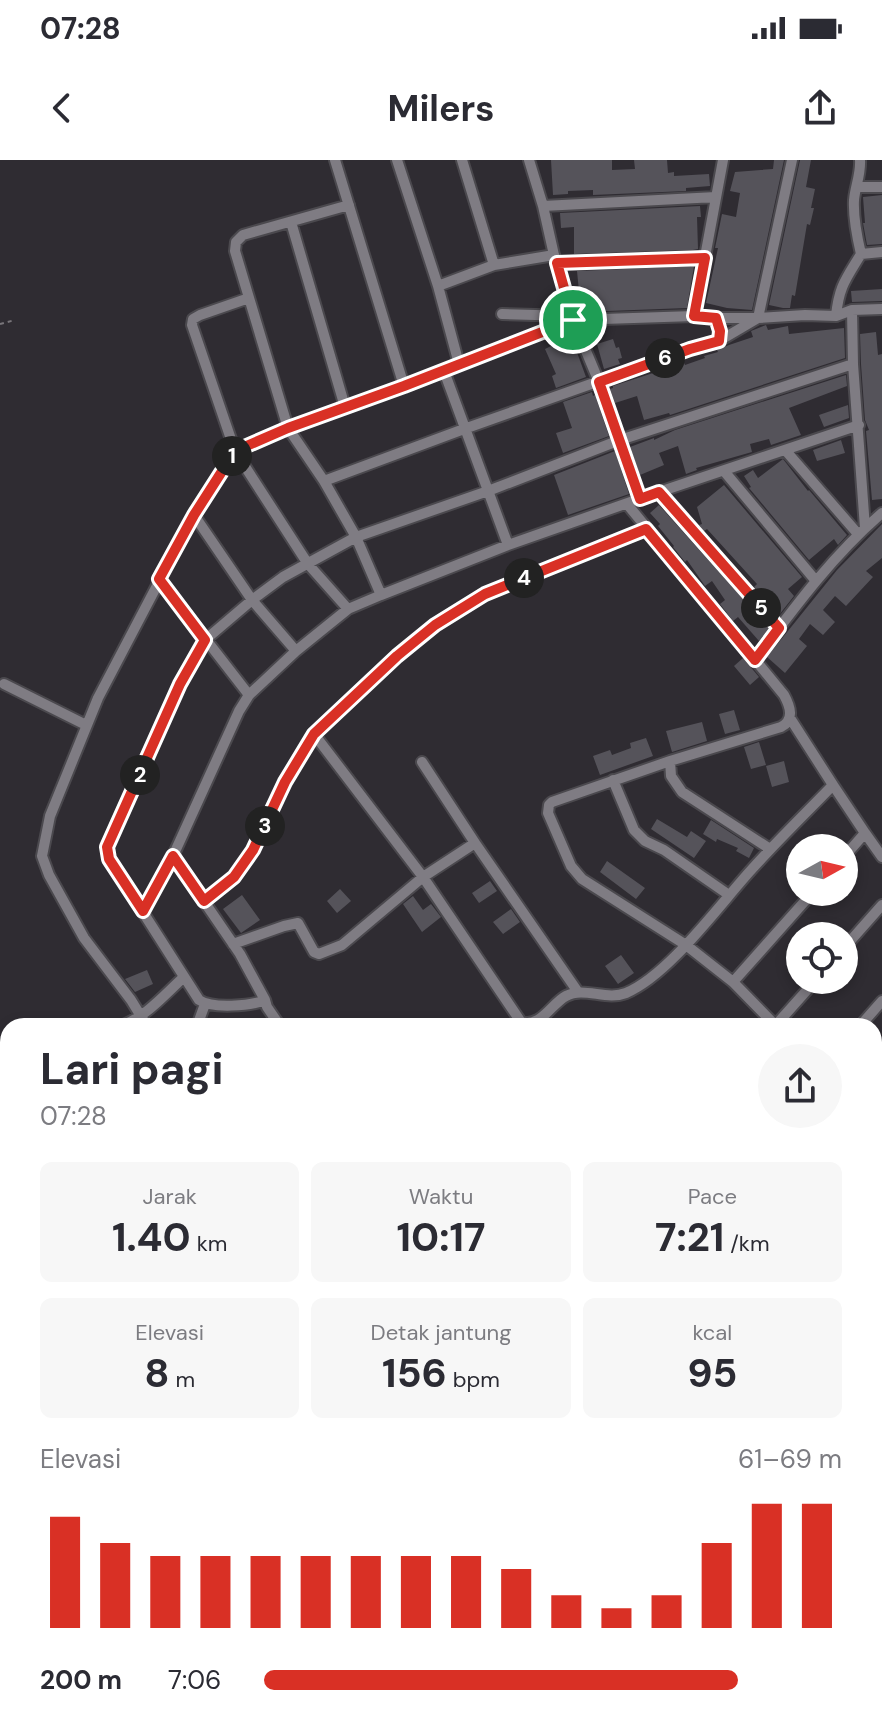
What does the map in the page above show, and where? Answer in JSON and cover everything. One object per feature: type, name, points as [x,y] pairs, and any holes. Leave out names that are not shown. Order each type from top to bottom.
[{"type":"street","points":[[335,160],[404,386]]},
{"type":"street","points":[[397,160],[438,286],[459,364]]},
{"type":"street","points":[[462,160],[494,265]]},
{"type":"street","points":[[529,160],[572,318],[599,382],[640,499]]},
{"type":"street","points":[[694,316],[723,160]]},
{"type":"street","points":[[324,481],[719,341],[758,318],[792,160]]},
{"type":"street","points":[[836,316],[838,296],[845,278],[861,254],[854,201],[860,160]]},
{"type":"street","points":[[857,187],[882,187]]},
{"type":"street","points":[[543,206],[716,197]]},
{"type":"street","points":[[349,205],[243,235],[238,239],[235,251],[288,428],[324,481],[356,537],[381,595]]},
{"type":"street","points":[[291,222],[345,407]]},
{"type":"street","points":[[861,254],[882,252]]},
{"type":"street","points":[[438,286],[494,265],[556,259],[705,258]]},
{"type":"street","points":[[249,298],[200,315],[193,319],[192,325],[235,451],[308,564],[348,609]]},
{"type":"street","points":[[502,314],[572,318],[758,318],[836,316],[852,310],[882,309]]},
{"type":"street","points":[[852,310],[862,531]]},
{"type":"street","points":[[141,1018],[84,938],[49,875],[42,856],[50,816],[98,698],[194,515],[235,451],[572,318]]},
{"type":"street","points":[[716,318],[719,341]]},
{"type":"street","points":[[265,1000],[220,1005],[205,1004],[199,1000],[109,859],[107,847],[180,684],[205,640],[283,577],[356,537],[620,440],[853,364]]},
{"type":"street","points":[[444,371],[508,545]]},
{"type":"street","points":[[143,911],[173,856],[249,695],[348,609],[508,545],[859,425]]},
{"type":"street","points":[[786,451],[862,531]]},
{"type":"street","points":[[724,471],[816,581]]},
{"type":"street","points":[[659,492],[779,628]]},
{"type":"street","points":[[627,504],[784,695],[790,718],[781,727],[550,803],[548,813],[571,866],[582,879],[686,945],[733,982],[768,1018]]},
{"type":"street","points":[[755,660],[816,581],[882,513]]},
{"type":"street","points":[[194,515],[252,600],[296,651]]},
{"type":"street","points":[[204,901],[234,877],[253,850],[285,782],[314,734],[397,656],[435,625],[485,594],[646,529]]},
{"type":"street","points":[[159,579],[249,695]]},
{"type":"street","points":[[4,684],[86,725]]},
{"type":"street","points":[[790,718],[882,857]]},
{"type":"street","points":[[314,734],[423,877],[518,1018]]},
{"type":"street","points":[[670,761],[671,776],[682,792],[770,849]]},
{"type":"street","points":[[422,762],[578,992]]},
{"type":"street","points":[[613,780],[634,830],[645,841],[664,850],[729,895]]},
{"type":"street","points":[[539,1018],[562,998],[578,992],[608,996],[626,993],[656,973],[686,945],[770,849],[833,785]]},
{"type":"street","points":[[858,841],[865,833]]},
{"type":"street","points":[[233,944],[298,923],[314,952],[342,945],[423,877],[475,843]]},
{"type":"street","points":[[173,856],[233,944],[275,1018]]},
{"type":"street","points":[[858,932],[882,905]]},
{"type":"street","points":[[733,982],[801,906]]},
{"type":"street","points":[[135,1018],[164,998],[184,977]]},
{"type":"street","points":[[783,1018],[804,994]]},
{"type":"street","points":[[867,1018],[882,1001]]},
{"type":"street","points":[[200,1018],[205,1004]]},
{"type":"path","points":[[0,324],[15,320]]},
{"type":"building","points":[[551,160],[612,160],[612,170],[635,169],[634,160],[667,160],[668,173],[674,172],[674,176],[709,174],[710,186],[686,188],[686,191],[593,195],[593,190],[553,195]]},
{"type":"building","points":[[774,160],[784,160],[752,310],[706,303],[722,214],[736,217],[740,193],[730,191],[735,172],[773,169]]},
{"type":"building","points":[[800,160],[811,160],[806,187],[815,189],[811,208],[814,208],[810,225],[807,224],[795,296],[792,295],[790,308],[783,308],[769,305]]},
{"type":"building","points":[[882,195],[882,244],[867,245],[863,197]]},
{"type":"building","points":[[700,206],[701,217],[697,217],[698,249],[693,250],[574,254],[574,227],[561,228],[560,213]]},
{"type":"building","points":[[694,266],[687,308],[581,312],[577,271]]},
{"type":"building","points":[[882,289],[882,301],[852,302],[851,291]]},
{"type":"building","points":[[766,325],[768,330],[788,326],[789,334],[844,328],[845,358],[670,415],[644,420],[637,396],[615,403],[610,389],[613,386],[705,358],[717,350],[753,337],[751,331]]},
{"type":"building","points":[[876,332],[878,355],[882,354],[882,499],[872,500],[860,334]]},
{"type":"building","points":[[571,336],[586,377],[556,388],[552,376],[556,374],[545,349]]},
{"type":"building","points":[[613,339],[622,358],[618,359],[620,364],[604,369],[597,344]]},
{"type":"building","points":[[846,375],[847,386],[789,408],[801,435],[771,445],[769,439],[750,444],[752,452],[696,468],[686,474],[678,446],[659,453],[664,465],[640,475],[630,447]]},
{"type":"building","points":[[592,392],[609,436],[563,453],[556,433],[572,428],[563,402]]},
{"type":"building","points":[[848,405],[849,418],[824,427],[819,415]]},
{"type":"building","points":[[841,440],[845,453],[817,461],[813,450]]},
{"type":"building","points":[[615,451],[629,494],[568,515],[554,475]]},
{"type":"building","points":[[783,459],[847,535],[838,545],[834,539],[809,560],[749,488],[744,476],[753,470],[758,478]]},
{"type":"building","points":[[724,485],[802,577],[788,589],[794,596],[779,615],[754,587],[757,584],[707,529],[704,531],[699,525],[702,524],[697,507]]},
{"type":"building","points":[[659,505],[769,628],[759,641],[738,617],[733,621],[720,604],[725,600],[712,581],[705,586],[687,560],[685,562],[673,547],[650,513]]},
{"type":"building","points":[[882,524],[882,558],[866,571],[873,577],[846,606],[835,596],[823,610],[835,622],[823,635],[810,624],[799,639],[807,646],[785,673],[767,657],[837,570]]},
{"type":"building","points":[[743,658],[759,677],[750,685],[734,666]]},
{"type":"building","points":[[734,710],[740,730],[725,734],[719,714]]},
{"type":"building","points":[[702,722],[707,741],[672,752],[666,731]]},
{"type":"building","points":[[646,738],[653,756],[600,775],[593,756],[610,750],[612,755],[631,748],[630,743]]},
{"type":"building","points":[[759,742],[766,765],[751,769],[744,747]]},
{"type":"building","points":[[784,761],[789,782],[772,787],[766,766]]},
{"type":"building","points":[[657,819],[687,837],[691,831],[706,841],[694,858],[651,829]]},
{"type":"building","points":[[711,820],[754,848],[749,858],[736,851],[738,848],[717,839],[716,842],[703,834]]},
{"type":"building","points":[[607,861],[645,888],[636,899],[600,872]]},
{"type":"building","points":[[490,881],[497,891],[479,903],[472,893]]},
{"type":"building","points":[[340,889],[351,901],[337,913],[327,901]]},
{"type":"building","points":[[242,895],[260,920],[241,933],[223,909]]},
{"type":"building","points":[[413,896],[423,910],[431,904],[441,917],[422,932],[403,904]]},
{"type":"building","points":[[511,909],[520,922],[503,934],[493,922]]},
{"type":"building","points":[[621,955],[634,973],[618,984],[605,966]]},
{"type":"building","points":[[147,970],[153,984],[135,992],[125,979]]},
{"type":"route","points":[[705,258],[694,316],[716,318],[719,341],[599,382],[640,499],[659,492],[779,628],[755,660],[646,529],[485,594],[435,625],[397,656],[314,734],[285,782],[253,850],[234,877],[204,901],[173,856],[143,911],[109,859],[107,847],[180,684],[205,640],[159,579],[194,515],[235,451],[573,320],[557,263],[705,258]]}]
